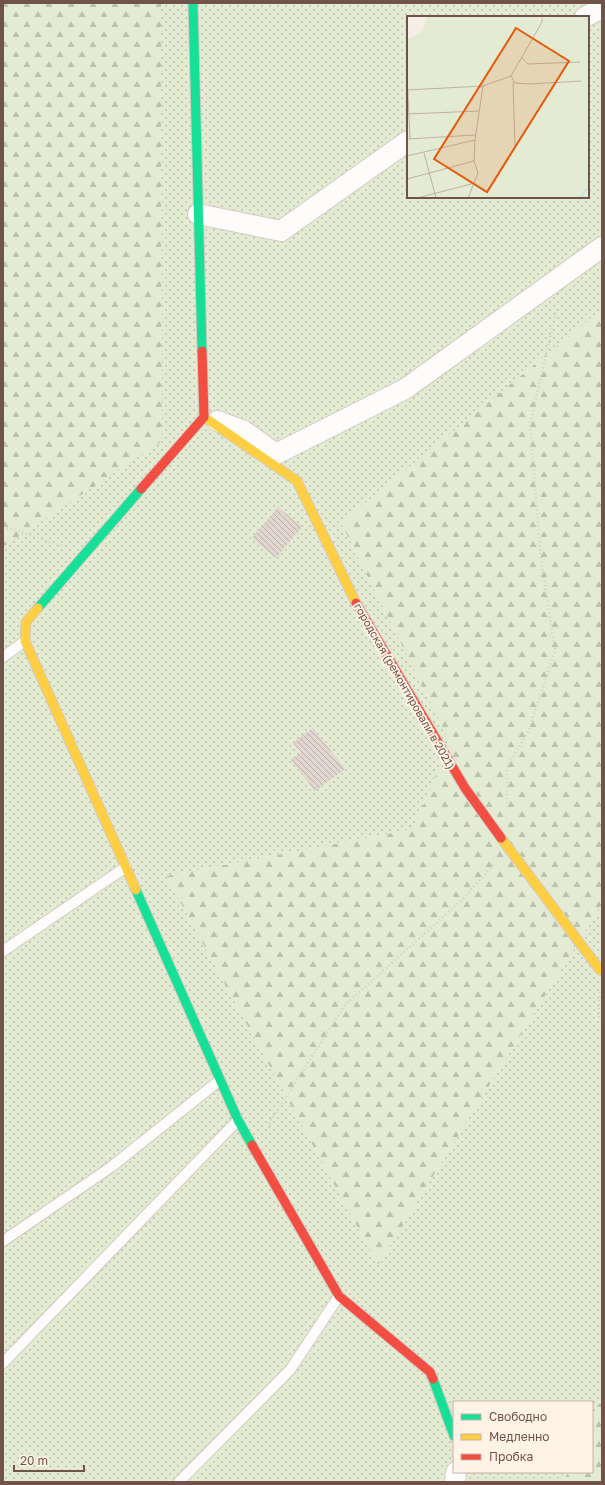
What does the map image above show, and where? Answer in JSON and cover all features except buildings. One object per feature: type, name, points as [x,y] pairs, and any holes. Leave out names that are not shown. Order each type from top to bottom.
[{"type":"street","points":[[193,3],[204,417],[26,622],[25,641],[238,1120],[338,1296],[430,1372],[453,1433]]},
{"type":"street","points":[[587,16],[602,8]]},
{"type":"street","points":[[198,214],[281,231],[407,142]]},
{"type":"street","points":[[204,417],[244,431],[276,454],[405,389],[602,247]]},
{"type":"street","name":"городская (ремонтировали в 2021)","points":[[204,417],[297,481],[358,606],[465,788],[508,848],[600,970]]},
{"type":"lane","points":[[3,657],[25,641]]},
{"type":"lane","points":[[3,951],[126,867]]},
{"type":"lane","points":[[3,1241],[111,1167],[220,1080]]},
{"type":"lane","points":[[3,1363],[238,1120]]},
{"type":"lane","points":[[179,1482],[290,1370],[338,1296]]},
{"type":"path","points":[[507,811],[507,767],[528,732],[555,651],[541,559],[530,424],[565,274]]},
{"type":"path","points":[[3,529],[9,528],[85,554]]},
{"type":"path","points":[[260,1159],[270,1122],[345,1005],[463,899],[508,848]]},
{"type":"path","points":[[600,970],[599,1016],[602,1023]]},
{"type":"green space","points":[[3,3],[161,3],[162,442],[3,547]]},
{"type":"green space","points":[[161,3],[602,3],[602,309],[341,523],[450,742],[413,829],[166,876],[378,1265],[602,904],[602,1398],[593,1417],[593,1401],[453,1401],[453,1473],[568,1473],[563,1482],[3,1482],[3,547],[162,441]]},
{"type":"green space","points":[[602,309],[602,904],[378,1265],[166,876],[413,829],[450,742],[341,523]]},
{"type":"green space","points":[[602,1398],[602,1482],[563,1482],[568,1473],[593,1473],[593,1417]]},
{"type":"traffic: fast","points":[[193,3],[202,351]]},
{"type":"traffic: fast","points":[[38,608],[141,489]]},
{"type":"traffic: fast","points":[[136,890],[238,1120],[252,1145]]},
{"type":"traffic: fast","points":[[433,1379],[453,1433]]},
{"type":"traffic: slow","points":[[204,417],[297,481],[356,603]]},
{"type":"traffic: slow","points":[[38,608],[26,622],[25,641],[136,890]]},
{"type":"traffic: slow","points":[[501,838],[600,970]]},
{"type":"traffic: jam","points":[[141,489],[204,417],[202,351]]},
{"type":"traffic: jam","points":[[356,603],[465,788],[501,838]]},
{"type":"traffic: jam","points":[[252,1145],[339,1296],[430,1372],[433,1379]]}]
